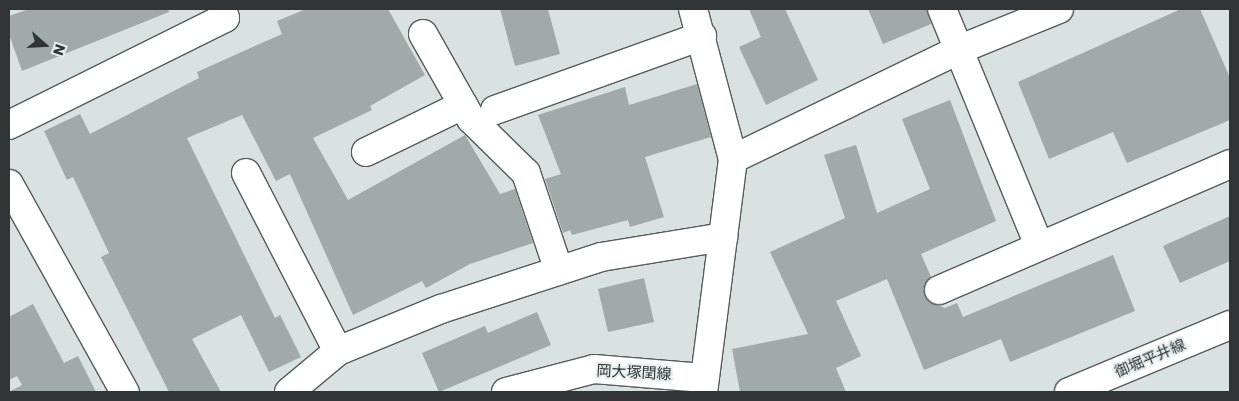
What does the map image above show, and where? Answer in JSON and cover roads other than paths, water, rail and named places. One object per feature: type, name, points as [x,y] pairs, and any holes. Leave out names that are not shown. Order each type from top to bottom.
[{"type":"street","points":[[9,124],[225,18],[222,9]]},
{"type":"street","points":[[694,9],[733,159],[704,385]]},
{"type":"street","points":[[942,9],[1038,246]]},
{"type":"street","points":[[733,159],[958,50],[1059,9]]},
{"type":"street","points":[[423,34],[471,119],[526,173],[560,271]]},
{"type":"street","points":[[495,110],[702,36]]},
{"type":"street","points":[[366,152],[463,105]]},
{"type":"street","points":[[938,290],[1230,164]]},
{"type":"street","points":[[246,173],[338,351]]},
{"type":"street","points":[[9,184],[126,392]]},
{"type":"street","points":[[288,392],[338,351],[441,309],[601,257],[723,237]]},
{"type":"street","name":"御堀平井線","points":[[1069,392],[1230,324]]},
{"type":"street","name":"岡大塚閏線","points":[[506,392],[594,368],[704,385]]}]
